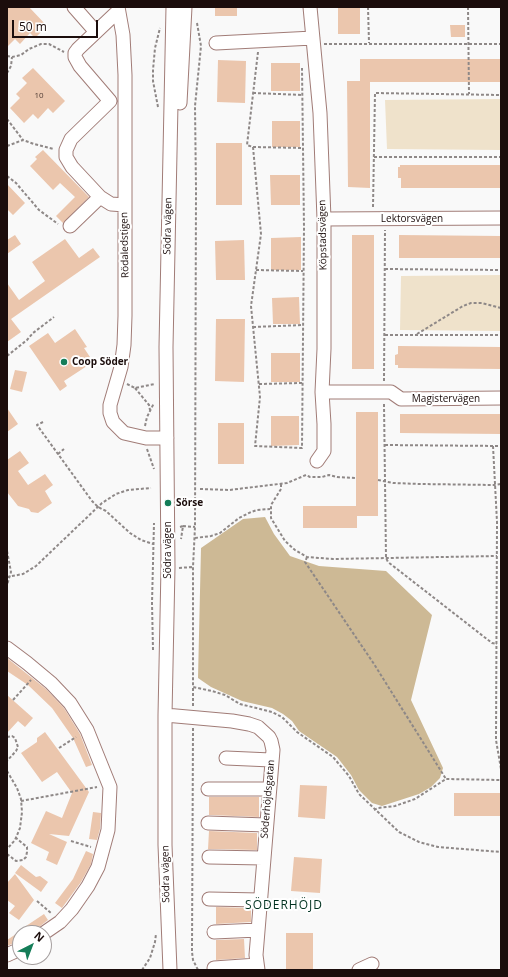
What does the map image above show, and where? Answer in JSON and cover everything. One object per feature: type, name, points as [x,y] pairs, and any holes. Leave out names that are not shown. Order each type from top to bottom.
[{"type":"street","points":[[74,7],[96,32]]},
{"type":"street","name":"Södra vägen","points":[[170,970],[165,845],[165,715],[168,567],[168,259],[173,7]]},
{"type":"street","name":"Södra vägen","points":[[171,152],[181,90],[185,7]]},
{"type":"street","name":"Köpstadsvägen","points":[[310,7],[320,113],[324,219],[324,335],[322,392],[324,451],[317,461]]},
{"type":"street","points":[[119,10],[78,49],[75,57],[80,66],[110,101],[124,103]]},
{"type":"street","name":"Rödaledstigen","points":[[119,10],[123,35],[126,270],[124,338],[121,367],[110,405],[110,413],[113,422],[124,433],[146,438],[167,438]]},
{"type":"street","points":[[216,43],[313,41]]},
{"type":"street","points":[[110,101],[71,139],[66,150],[66,157],[72,167],[100,197],[111,204],[125,205]]},
{"type":"street","points":[[70,226],[100,197]]},
{"type":"street","name":"Lektorsvägen","points":[[324,219],[501,218]]},
{"type":"street","name":"Magistervägen","points":[[322,392],[391,392],[401,399],[501,398]]},
{"type":"street","points":[[7,648],[51,683],[70,703],[87,730],[109,785],[108,830],[98,867],[88,886],[72,909],[60,922],[52,928]]},
{"type":"street","name":"Söderhöjdsgatan","points":[[165,715],[232,721],[258,727],[269,737],[273,750],[256,955],[258,968]]},
{"type":"street","points":[[226,758],[271,760]]},
{"type":"street","points":[[208,789],[269,789]]},
{"type":"street","points":[[208,823],[266,825]]},
{"type":"street","points":[[208,857],[263,858]]},
{"type":"street","points":[[208,899],[260,900]]},
{"type":"street","name":"Södra vägen","points":[[168,924],[174,953],[180,970]]},
{"type":"street","points":[[214,932],[258,930]]},
{"type":"street","points":[[359,970],[372,964]]},
{"type":"street","points":[[214,968],[258,968]]},
{"type":"path","points":[[368,7],[369,43]]},
{"type":"path","points":[[468,7],[469,94]]},
{"type":"path","points":[[196,18],[201,46],[194,106],[196,189],[192,952],[193,960],[198,970]]},
{"type":"path","points":[[259,41],[247,145],[253,147],[303,148]]},
{"type":"path","points":[[313,41],[501,44]]},
{"type":"path","points":[[7,56],[12,57],[21,55],[29,48],[41,44],[49,44],[75,57]]},
{"type":"path","points":[[7,73],[11,66],[12,57]]},
{"type":"path","points":[[253,147],[261,234],[251,306],[260,397],[255,446],[302,448],[302,62]]},
{"type":"path","points":[[253,93],[303,95]]},
{"type":"path","points":[[373,219],[375,93],[501,94]]},
{"type":"path","points":[[7,119],[23,140],[53,148],[66,154]]},
{"type":"path","points":[[7,146],[23,140]]},
{"type":"path","points":[[374,157],[501,157]]},
{"type":"path","points":[[7,176],[16,183],[39,210],[55,222],[63,226],[70,226]]},
{"type":"path","points":[[385,269],[501,270]]},
{"type":"path","points":[[256,270],[303,271]]},
{"type":"path","points":[[417,334],[463,306],[482,303],[501,308]]},
{"type":"path","points":[[7,356],[54,316]]},
{"type":"path","points":[[253,327],[303,325]]},
{"type":"path","points":[[385,335],[501,335]]},
{"type":"path","points":[[118,379],[135,388],[149,405],[150,410]]},
{"type":"path","points":[[259,384],[302,383]]},
{"type":"path","points":[[135,388],[155,384]]},
{"type":"path","points":[[43,422],[37,425],[92,501],[140,540],[153,544]]},
{"type":"path","points":[[385,445],[501,446]]},
{"type":"path","points":[[493,446],[497,522],[496,740],[501,770]]},
{"type":"path","points":[[58,454],[64,449]]},
{"type":"path","points":[[200,489],[229,490],[281,484],[306,475],[310,477],[322,477],[329,474],[337,477],[356,478]]},
{"type":"path","points":[[378,480],[393,483],[420,484],[501,484]]},
{"type":"path","points":[[281,484],[281,489],[274,499],[270,509],[271,518],[285,541],[294,550],[307,558],[333,559],[497,556]]},
{"type":"path","points":[[8,577],[27,573],[98,507],[116,494],[128,490],[151,488]]},
{"type":"path","points":[[195,538],[211,536],[220,532],[251,512],[270,509]]},
{"type":"path","points":[[183,526],[195,527]]},
{"type":"path","points":[[7,551],[11,572],[8,577],[7,585]]},
{"type":"path","points":[[307,558],[305,562],[374,664],[446,779]]},
{"type":"path","points":[[386,558],[388,562],[492,643],[497,644]]},
{"type":"path","points":[[13,700],[38,672]]},
{"type":"path","points":[[193,687],[212,690],[240,704],[272,712],[282,718],[297,732],[333,757],[349,776],[359,794],[374,810],[399,832],[419,842],[438,847],[501,852]]},
{"type":"path","points":[[59,748],[87,730]]},
{"type":"path","points":[[7,737],[12,736],[15,738],[18,746],[16,751],[7,761]]},
{"type":"path","points":[[7,771],[17,788],[21,801],[22,812],[20,828],[16,838],[7,849]]},
{"type":"path","points":[[374,810],[378,808],[395,806],[415,799],[446,779],[501,780]]},
{"type":"path","points":[[21,801],[109,785]]},
{"type":"path","points":[[7,854],[16,861],[26,858],[27,847],[16,838]]},
{"type":"path","points":[[71,841],[103,850]]},
{"type":"path","points":[[37,901],[60,922]]},
{"type":"shaded area","points":[[501,99],[501,150],[387,149],[385,100]]},
{"type":"shaded area","points":[[501,275],[501,331],[400,330],[401,276]]},
{"type":"shaded area","points":[[265,517],[274,534],[290,556],[319,566],[386,571],[432,615],[411,700],[443,768],[440,778],[431,787],[419,794],[382,806],[372,803],[359,790],[351,775],[337,757],[299,731],[292,721],[283,714],[272,708],[242,701],[211,687],[198,678],[201,548],[243,519]]},
{"type":"building","points":[[7,7],[29,7],[47,26],[35,38],[30,33],[20,44],[15,39],[7,47]]},
{"type":"building","points":[[215,7],[237,7],[237,16],[215,16]]},
{"type":"building","points":[[338,7],[360,7],[360,34],[338,34]]},
{"type":"building","points":[[450,25],[465,25],[465,37],[451,37]]},
{"type":"building","points":[[360,59],[501,59],[501,82],[370,82],[370,188],[348,187],[347,81],[360,81]]},
{"type":"building","points":[[218,60],[246,61],[245,103],[217,102]]},
{"type":"building","points":[[271,63],[300,63],[300,91],[271,91]]},
{"type":"building","points":[[33,68],[65,101],[53,113],[48,108],[38,119],[33,114],[24,123],[10,108],[20,98],[16,94],[27,83],[22,78]]},
{"type":"building","points":[[272,121],[300,121],[300,147],[272,147]]},
{"type":"building","points":[[216,143],[242,143],[242,205],[216,205]]},
{"type":"building","points":[[43,150],[89,197],[63,223],[56,216],[75,197],[60,183],[53,190],[30,166],[37,159],[35,157]]},
{"type":"building","points":[[400,165],[501,165],[501,188],[401,188],[401,178],[398,178],[398,167],[400,167]]},
{"type":"building","points":[[270,175],[300,175],[300,205],[271,205]]},
{"type":"building","points":[[7,184],[25,203],[13,215],[7,209]]},
{"type":"building","points":[[15,235],[21,244],[7,254],[7,240]]},
{"type":"building","points":[[352,235],[374,235],[374,369],[352,369]]},
{"type":"building","points":[[399,235],[501,236],[501,258],[399,258]]},
{"type":"building","points":[[301,237],[301,270],[271,270],[271,238]]},
{"type":"building","points":[[65,239],[79,258],[93,248],[100,257],[11,319],[21,332],[7,342],[7,283],[19,300],[45,281],[32,262]]},
{"type":"building","points":[[244,240],[245,280],[216,280],[215,241]]},
{"type":"building","points":[[299,297],[300,324],[273,324],[272,298]]},
{"type":"building","points":[[216,319],[245,319],[244,382],[215,381]]},
{"type":"building","name":"Coop Söder","points":[[75,329],[87,347],[84,348],[90,357],[86,360],[90,364],[64,381],[67,386],[60,391],[29,346],[48,333],[55,343]]},
{"type":"building","points":[[398,346],[501,347],[501,369],[398,368],[398,365],[395,365],[395,355],[398,354]]},
{"type":"building","points":[[271,353],[300,353],[300,382],[271,382]]},
{"type":"building","points":[[15,370],[27,372],[22,392],[10,389]]},
{"type":"building","points":[[7,408],[18,424],[7,432]]},
{"type":"building","points":[[356,412],[378,412],[378,516],[357,516],[357,528],[303,528],[303,506],[356,506]]},
{"type":"building","points":[[400,414],[501,414],[501,434],[400,433]]},
{"type":"building","points":[[271,416],[299,416],[299,445],[271,446]]},
{"type":"building","points":[[218,423],[244,423],[244,464],[218,464]]},
{"type":"building","points":[[20,451],[29,463],[18,471],[28,485],[45,474],[53,485],[45,491],[52,503],[38,513],[31,512],[29,509],[18,506],[7,492],[7,460]]},
{"type":"building","points":[[7,658],[46,689],[64,708],[80,734],[92,765],[86,767],[73,738],[52,708],[28,685],[7,671]]},
{"type":"building","points":[[7,695],[33,718],[25,727],[18,721],[7,733]]},
{"type":"building","points":[[45,732],[89,792],[69,836],[49,834],[67,842],[57,865],[46,860],[49,852],[31,843],[46,811],[62,818],[72,793],[57,772],[42,782],[21,753],[37,742],[37,738]]},
{"type":"building","points":[[300,785],[327,786],[325,819],[298,817]]},
{"type":"building","points":[[454,793],[501,793],[501,816],[454,816]]},
{"type":"building","points":[[209,797],[259,797],[259,817],[209,815]]},
{"type":"building","points":[[93,812],[101,813],[100,829],[97,840],[89,839]]},
{"type":"building","points":[[209,831],[257,833],[257,850],[208,849]]},
{"type":"building","points":[[86,851],[93,854],[91,864],[81,882],[62,908],[55,903],[73,879]]},
{"type":"building","points":[[294,857],[322,859],[320,893],[291,891]]},
{"type":"building","points":[[21,865],[36,877],[40,876],[48,882],[41,892],[15,873]]},
{"type":"building","points":[[15,874],[34,900],[19,920],[9,913],[15,906],[7,900],[7,883]]},
{"type":"building","points":[[216,907],[251,908],[251,922],[216,924]]},
{"type":"building","points":[[44,914],[48,920],[42,925],[28,925]]},
{"type":"building","points":[[286,933],[313,933],[313,970],[286,970]]},
{"type":"building","points":[[12,937],[12,944],[7,946],[7,940]]},
{"type":"building","points":[[244,939],[245,958],[216,960],[216,940]]},
{"type":"place","name":"Coop Söder","points":[[64,362]]},
{"type":"place","name":"Sörse","points":[[168,503]]},
{"type":"district","name":"SÖDERHÖJD","points":[[284,906]]}]
